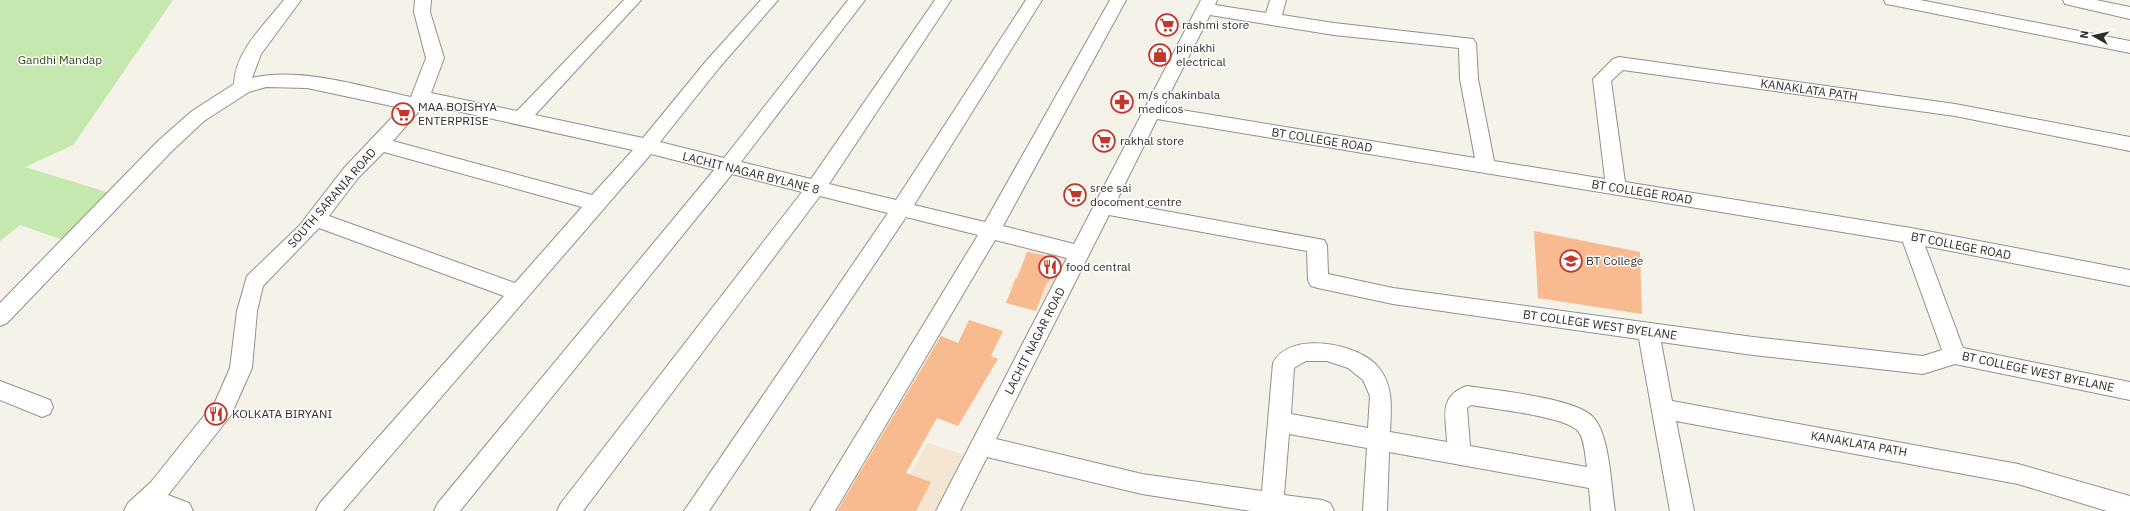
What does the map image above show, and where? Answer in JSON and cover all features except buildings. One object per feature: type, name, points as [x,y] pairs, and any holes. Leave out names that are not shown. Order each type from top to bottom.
[{"type":"street","points":[[243,87],[242,77],[247,61],[293,0]]},
{"type":"street","name":"SOUTH SARANIA ROAD","points":[[143,505],[223,408],[241,368],[247,311],[254,282],[306,231],[351,173],[380,144],[418,101],[435,58],[422,12],[423,0]]},
{"type":"street","points":[[522,118],[633,0]]},
{"type":"street","points":[[328,511],[648,146],[713,64],[770,0]]},
{"type":"street","points":[[446,511],[727,167],[857,0]]},
{"type":"street","points":[[569,511],[814,189],[943,0]]},
{"type":"street","points":[[696,511],[901,209],[1034,0]]},
{"type":"street","points":[[822,511],[991,230],[1118,0]]},
{"type":"street","points":[[1272,19],[1278,0]]},
{"type":"street","points":[[1892,0],[2130,47]]},
{"type":"street","points":[[2071,0],[2130,13]]},
{"type":"street","points":[[1207,4],[1272,19],[1334,29],[1467,43],[1469,79],[1486,167]]},
{"type":"street","name":"LACHIT NAGAR ROAD","points":[[948,511],[1207,4]]},
{"type":"street","name":"KANAKLATA PATH","points":[[1616,188],[1602,79],[1619,63],[1955,110],[2130,144]]},
{"type":"street","name":"LACHIT NAGAR BYLANE 8","points":[[0,317],[170,141],[198,116],[243,87],[266,81],[307,82],[522,118],[648,146],[814,189],[991,230],[1080,253]]},
{"type":"street","name":"BT COLLEGE ROAD","points":[[1152,112],[1911,236],[2130,278]]},
{"type":"street","points":[[380,144],[597,204]]},
{"type":"street","name":"BT COLLEGE WEST BYELANE","points":[[1104,207],[1317,244],[1318,280],[1393,296],[1753,346],[1923,365],[1955,355],[2130,391]]},
{"type":"street","points":[[316,219],[519,293]]},
{"type":"street","points":[[1911,236],[1955,355]]},
{"type":"street","points":[[1648,332],[1682,511]]},
{"type":"street","points":[[1272,504],[1284,363],[1303,352],[1327,352],[1356,362],[1371,374],[1381,396],[1375,511]]},
{"type":"street","points":[[0,390],[42,407]]},
{"type":"street","points":[[1459,454],[1456,404],[1467,395],[1565,412],[1585,422],[1593,441],[1603,511]]},
{"type":"street","name":"KANAKLATA PATH","points":[[1662,409],[2018,474],[2130,507]]},
{"type":"street","points":[[1279,422],[1598,479]]},
{"type":"street","points":[[981,446],[1142,484],[1322,511]]},
{"type":"street","points":[[143,505],[181,511]]},
{"type":"shaded area","points":[[1031,249],[1067,259],[1043,301],[1009,289],[1028,251]]},
{"type":"shaded area","points":[[928,443],[964,455],[935,511],[888,511]]},
{"type":"green space","name":"Gandhi Mandap","points":[[0,0],[173,0],[73,145],[25,167],[113,194],[63,240],[20,225],[0,241]]},
{"type":"place","name":"rashmi store","points":[[1167,25]]},
{"type":"place","name":"pinakhi electrical","points":[[1160,55]]},
{"type":"place","name":"m/s chakinbala medicos","points":[[1122,102]]},
{"type":"place","name":"MAA BOISHYA ENTERPRISE","points":[[403,114]]},
{"type":"place","name":"rakhal store","points":[[1104,141]]},
{"type":"place","name":"sree sai docoment centre","points":[[1075,195]]},
{"type":"place","name":"BT College","points":[[1571,261]]},
{"type":"place","name":"food central","points":[[1050,267]]},
{"type":"place","name":"KOLKATA BIRYANI","points":[[216,414]]}]
